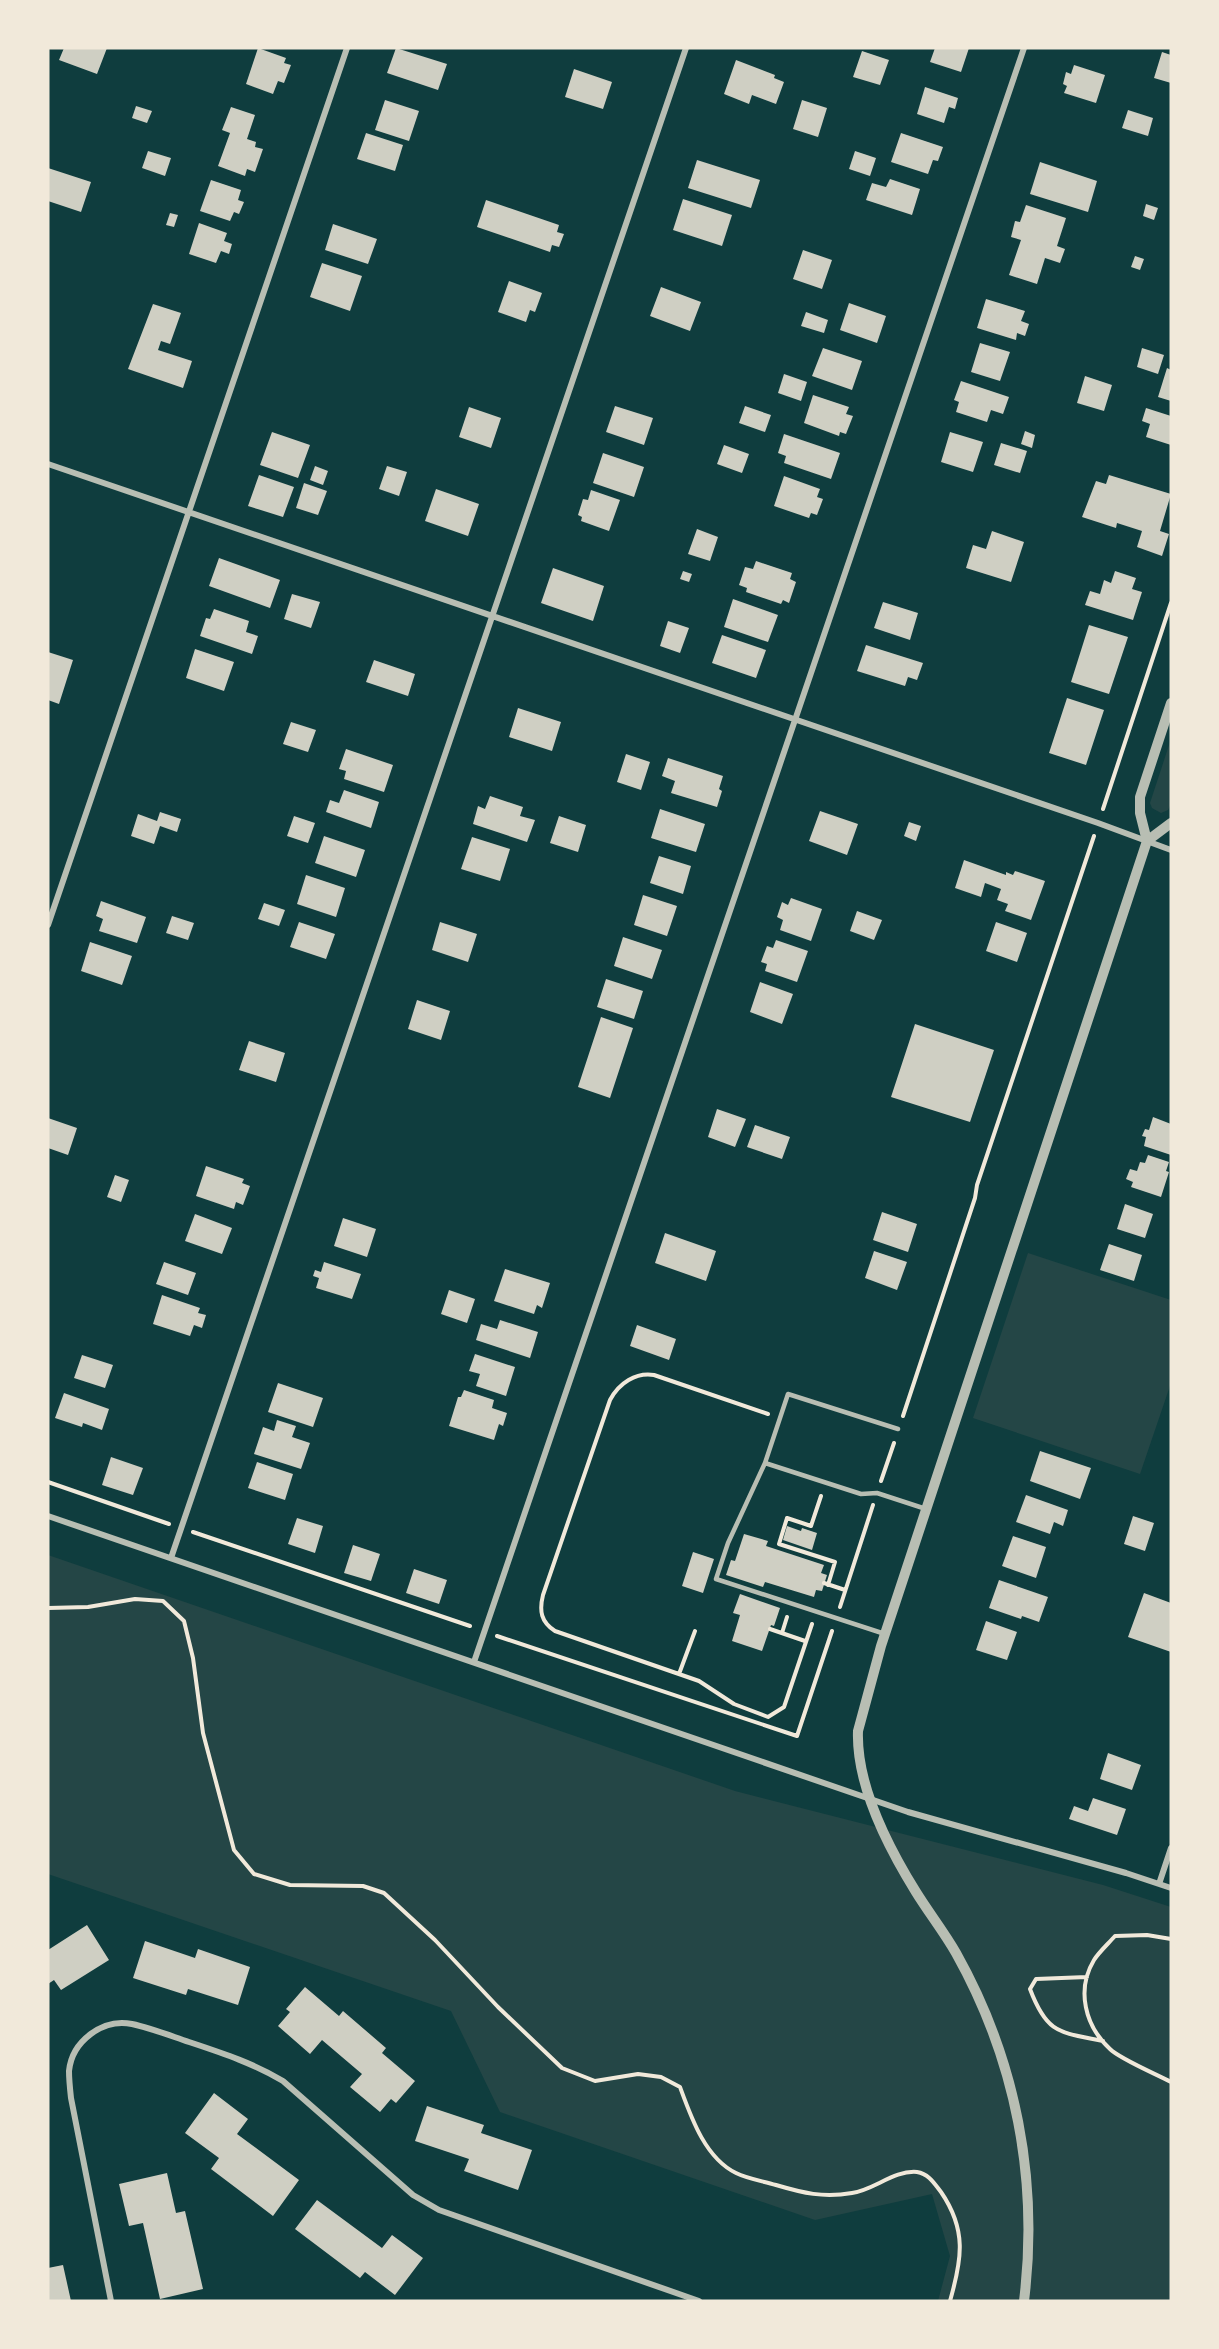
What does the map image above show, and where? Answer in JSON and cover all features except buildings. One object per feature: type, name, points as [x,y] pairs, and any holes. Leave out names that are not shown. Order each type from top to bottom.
[{"type":"street","points":[[48,925],[348,48]]},
{"type":"street","points":[[171,1558],[686,48]]},
{"type":"street","points":[[474,1662],[1024,48]]},
{"type":"street","points":[[48,464],[1098,823],[1171,850]]},
{"type":"street","points":[[1024,2301],[1029,2252],[1026,2168],[1017,2111],[1006,2068],[986,2013],[972,1983],[948,1938],[917,1893],[887,1840],[871,1799],[859,1757],[858,1731],[885,1634],[1147,841],[1140,813],[1140,797],[1171,703]]},
{"type":"street","points":[[1147,841],[1171,823]]},
{"type":"street","points":[[48,1516],[908,1812],[1171,1888]]},
{"type":"street","points":[[1159,1884],[1171,1848]]},
{"type":"street","points":[[111,2301],[71,2098],[69,2072],[75,2051],[93,2032],[112,2024],[126,2023],[231,2056],[266,2071],[298,2092],[413,2195],[439,2210],[699,2301]]},
{"type":"lane","points":[[885,1634],[716,1579],[728,1543],[765,1463],[788,1394],[898,1429]]},
{"type":"lane","points":[[765,1463],[861,1494],[877,1493],[926,1509]]},
{"type":"path","points":[[1102,811],[1171,603]]},
{"type":"path","points":[[499,1636],[797,1736],[992,1139],[1092,842]]},
{"type":"path","points":[[780,1418],[648,1374],[636,1376],[624,1383],[610,1400],[543,1595],[541,1613],[545,1623],[555,1631],[699,1681],[734,1704],[768,1717],[784,1707],[816,1612]]},
{"type":"path","points":[[48,1482],[165,1522]]},
{"type":"path","points":[[826,1482],[811,1526],[787,1518],[779,1544],[835,1562],[826,1584],[845,1590]]},
{"type":"path","points":[[196,1533],[469,1626]]},
{"type":"path","points":[[48,1608],[88,1607],[135,1599],[163,1601],[184,1621],[193,1658],[203,1733],[234,1850],[254,1874],[290,1885],[363,1886],[384,1893],[435,1940],[498,2007],[562,2068],[595,2081],[638,2074],[661,2077],[680,2087],[693,2122],[712,2154],[735,2173],[810,2195],[854,2193],[908,2173],[919,2172],[928,2176],[950,2206],[959,2229],[959,2257],[950,2301]]},
{"type":"path","points":[[770,1629],[806,1641]]},
{"type":"path","points":[[679,1674],[694,1631]]},
{"type":"path","points":[[1171,1939],[1147,1935],[1115,1936],[1094,1960],[1083,2003],[1092,2027],[1110,2050],[1171,2082]]},
{"type":"path","points":[[1088,1977],[1036,1979],[1030,1989],[1036,2006],[1049,2026],[1067,2034],[1103,2041]]},
{"type":"shaded area","points":[[1171,739],[1171,804],[1168,810],[1161,813],[1152,808],[1150,803]]},
{"type":"shaded area","points":[[1028,1253],[1171,1300],[1171,1383],[1140,1474],[973,1418]]},
{"type":"shaded area","points":[[48,1555],[735,1791],[1103,1885],[1171,1907],[1171,2301],[938,2301],[950,2256],[932,2194],[815,2220],[500,2112],[451,2011],[48,1874]]}]
